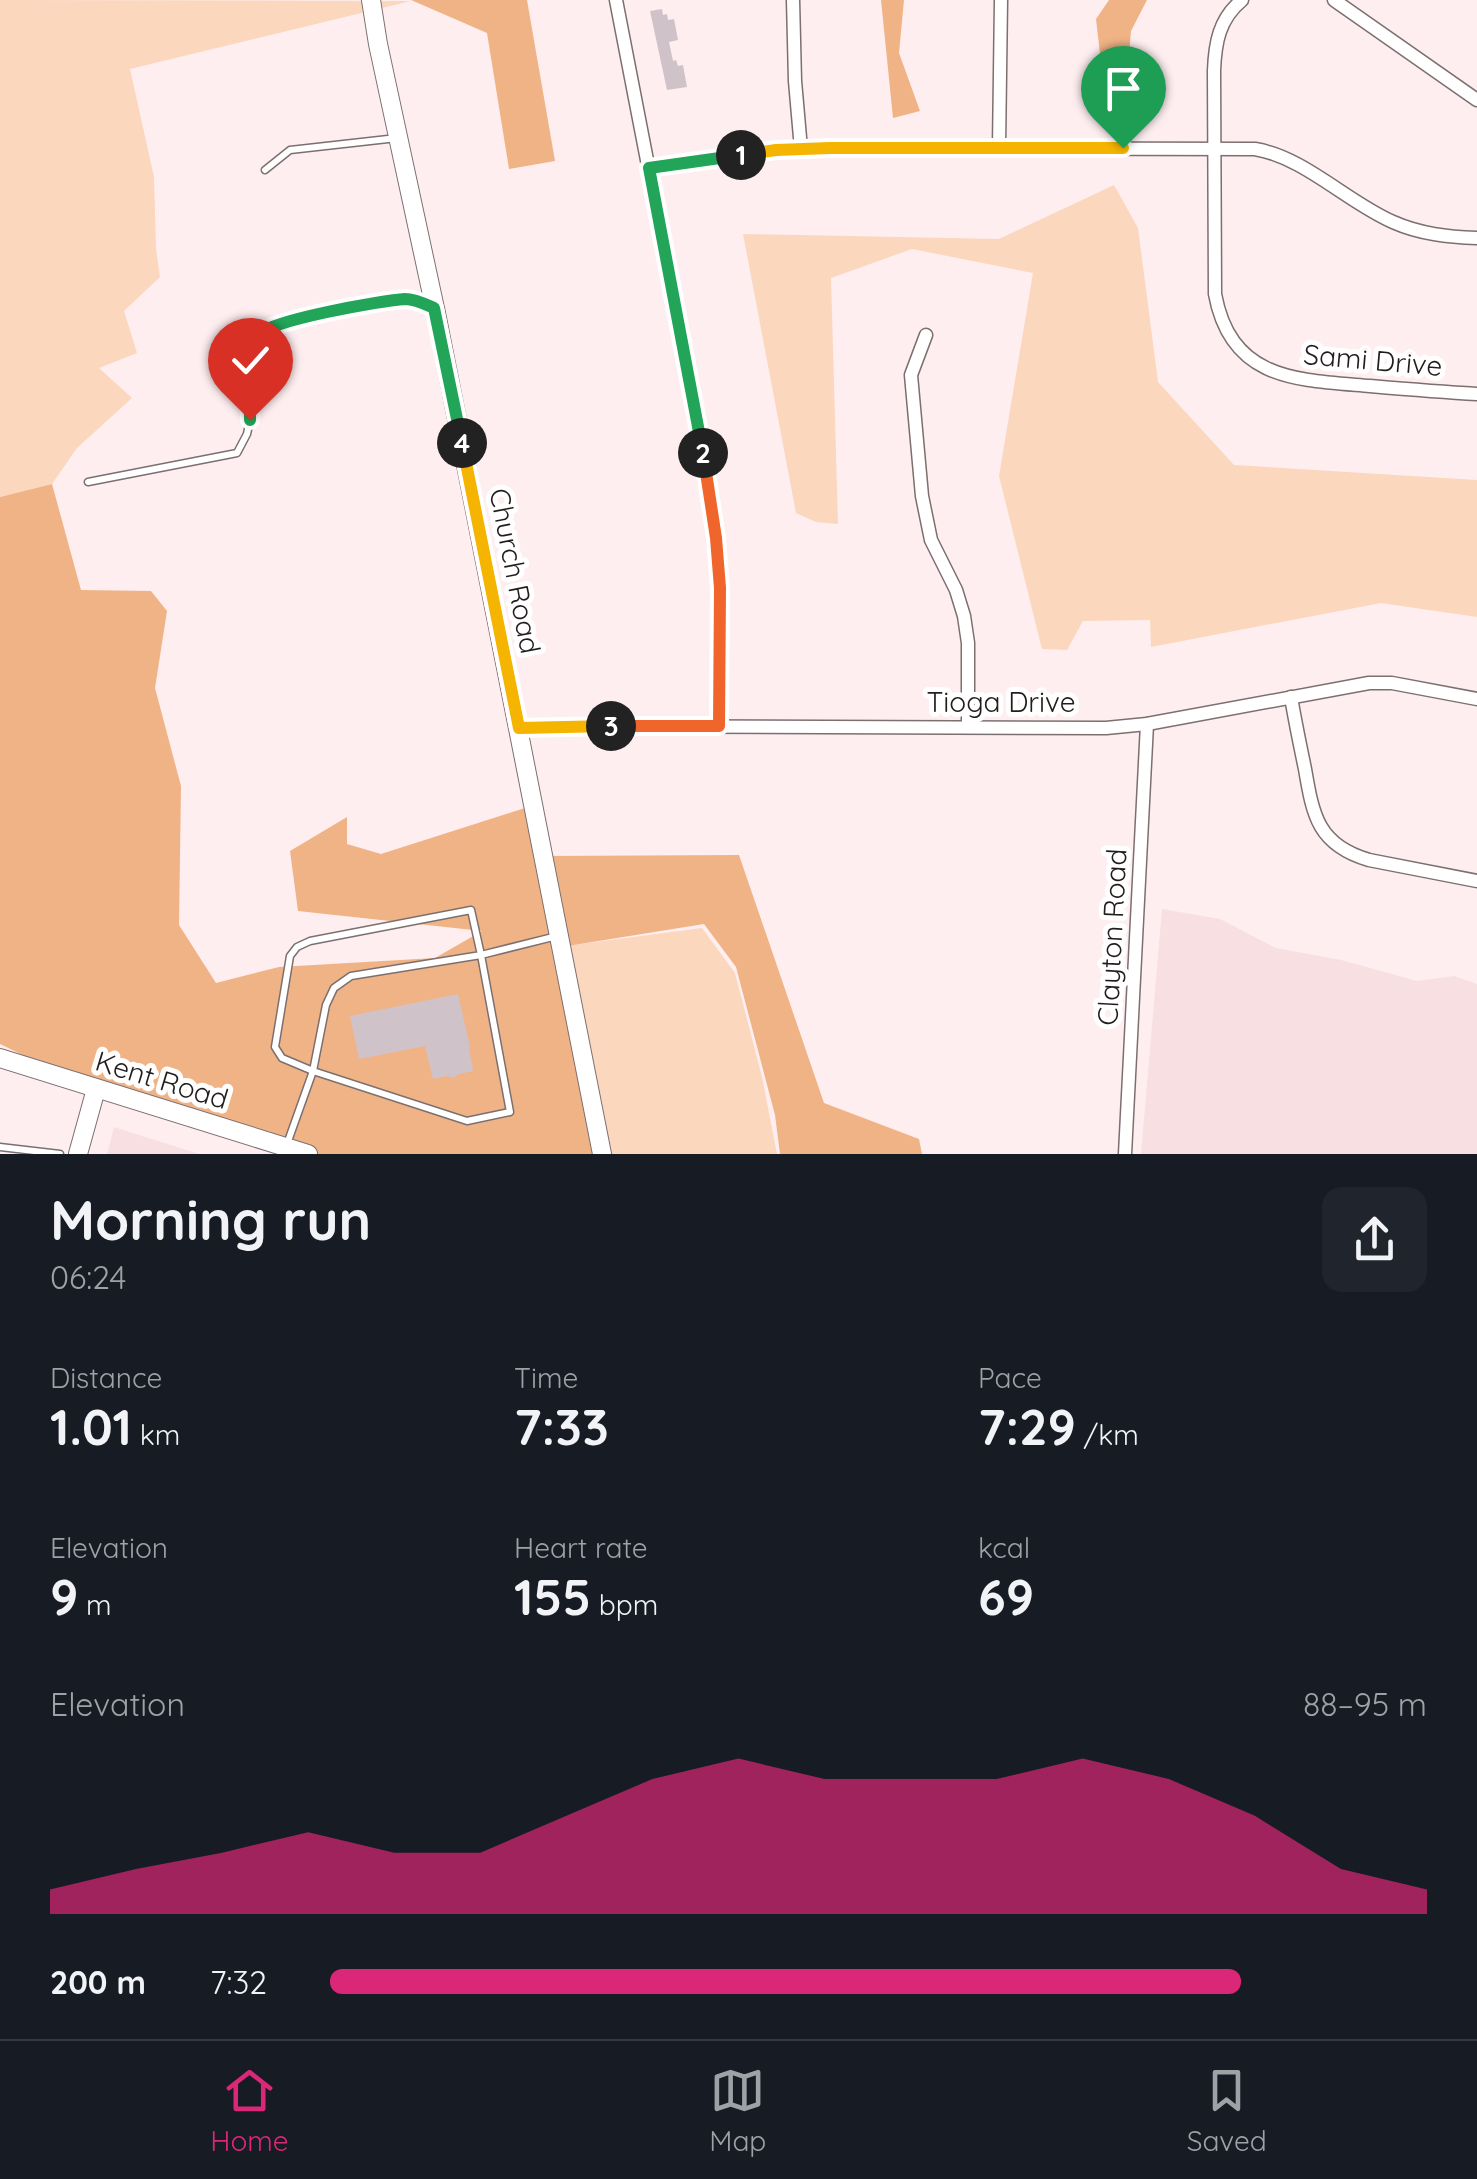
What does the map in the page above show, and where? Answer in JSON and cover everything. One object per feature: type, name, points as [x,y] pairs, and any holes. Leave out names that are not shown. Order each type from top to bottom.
[{"type":"street","name":"Church Road","points":[[371,0],[602,1154]]},
{"type":"street","points":[[616,0],[700,434],[716,538],[719,726]]},
{"type":"street","points":[[793,0],[801,149]]},
{"type":"street","points":[[999,147],[1001,0]]},
{"type":"street","name":"Sami Drive","points":[[1242,0],[1226,16],[1216,39],[1214,294],[1220,317],[1239,348],[1263,367],[1289,378],[1477,394]]},
{"type":"street","points":[[1334,0],[1477,100]]},
{"type":"street","points":[[649,168],[801,149],[1268,151],[1393,222],[1431,234],[1477,238]]},
{"type":"street","points":[[926,335],[912,375],[922,496],[930,540],[956,590],[964,616],[968,643],[968,727]]},
{"type":"street","name":"Tioga Drive","points":[[519,728],[1106,728],[1376,682],[1477,700]]},
{"type":"street","points":[[1291,698],[1312,810],[1335,844],[1369,860],[1477,881]]},
{"type":"street","name":"Clayton Road","points":[[1125,1154],[1147,724]]},
{"type":"street","name":"Kent Road","points":[[0,1058],[308,1154]]},
{"type":"street","points":[[78,1154],[96,1089]]},
{"type":"lane","points":[[265,170],[290,150],[398,138]]},
{"type":"lane","points":[[88,482],[236,453],[250,420],[252,362],[260,332],[307,316],[410,299],[429,284]]},
{"type":"lane","points":[[410,299],[434,308]]},
{"type":"lane","points":[[471,910],[481,955],[510,1112],[467,1121],[313,1071],[282,1058],[274,1047],[288,963],[297,947],[310,941],[471,910]]},
{"type":"lane","points":[[286,1147],[313,1071],[326,1005],[334,988],[351,976],[481,955],[558,936]]},
{"type":"lane","points":[[0,1146],[60,1154]]},
{"type":"shaded area","points":[[0,0],[411,1],[130,69],[154,177],[160,277],[124,311],[137,353],[99,368],[132,398],[77,448],[52,484],[0,497]]},
{"type":"shaded area","points":[[411,0],[527,0],[555,161],[509,169],[487,33]]},
{"type":"shaded area","points":[[881,0],[904,0],[899,53],[920,111],[893,118]]},
{"type":"shaded area","points":[[1109,0],[1147,0],[1131,31],[1124,117],[1107,114],[1096,19]]},
{"type":"shaded area","points":[[1114,185],[1138,228],[1158,382],[1234,465],[1477,480],[1477,617],[1381,603],[1151,647],[1150,620],[1083,621],[1067,650],[1042,649],[999,476],[1033,273],[912,249],[831,278],[838,524],[816,522],[796,513],[743,234],[999,239]]},
{"type":"shaded area","points":[[52,484],[81,590],[151,591],[167,611],[155,688],[181,786],[179,925],[216,983],[279,967],[435,958],[482,931],[298,911],[290,851],[347,817],[347,844],[381,854],[528,807],[539,856],[739,855],[824,1103],[919,1139],[922,1154],[780,1154],[775,1115],[736,967],[704,924],[555,948],[598,1154],[305,1154],[78,1082],[0,1044],[0,497]]},
{"type":"shaded area","points":[[1162,909],[1220,919],[1276,948],[1341,960],[1417,981],[1454,976],[1477,984],[1477,1154],[1141,1154]]},
{"type":"shaded area","points":[[702,928],[735,973],[777,1154],[608,1154],[565,946]]},
{"type":"shaded area","points":[[114,1127],[199,1154],[107,1154]]},
{"type":"building","points":[[662,9],[668,20],[674,19],[678,40],[669,42],[673,61],[683,65],[687,87],[667,90],[650,11]]},
{"type":"building","points":[[458,994],[473,1071],[454,1078],[433,1079],[425,1046],[359,1059],[350,1016]]},
{"type":"route","points":[[250,420],[252,362],[260,332],[307,316],[410,299],[434,308],[519,728],[719,726],[720,588],[716,538],[649,168],[776,150],[1123,148]]}]
